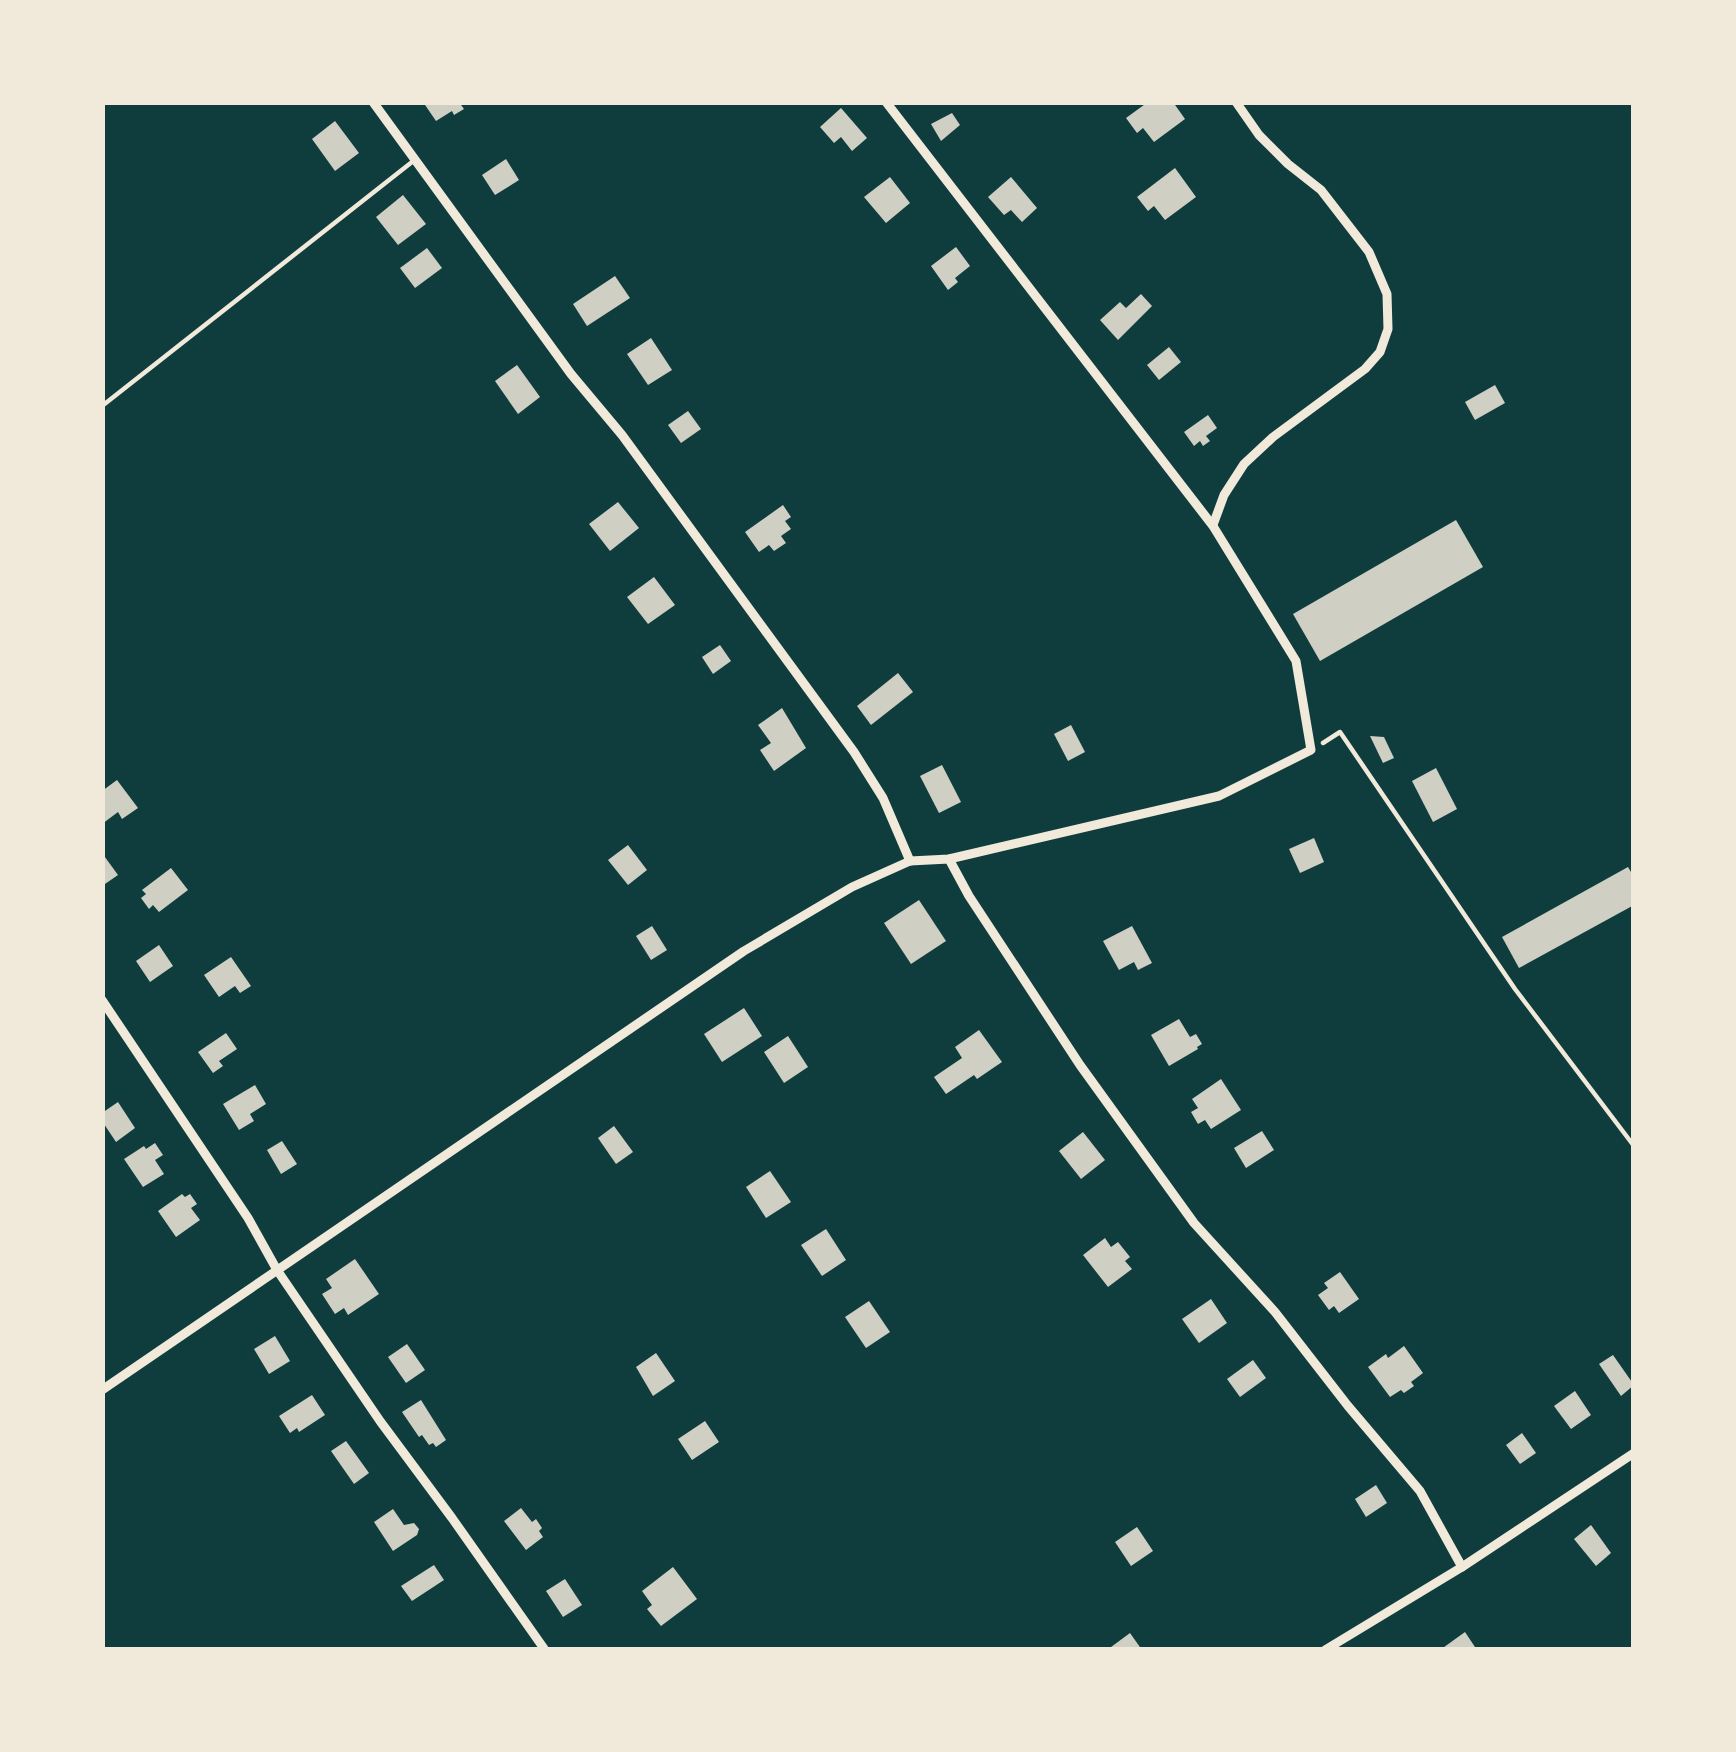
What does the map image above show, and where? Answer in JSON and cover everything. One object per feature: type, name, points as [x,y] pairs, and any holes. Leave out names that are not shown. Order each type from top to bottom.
[{"type":"street","points":[[374,102],[854,752],[883,798],[910,861]]},
{"type":"street","points":[[102,1390],[744,951],[852,886],[910,861],[949,859],[1220,796],[1311,750],[1296,661],[1213,526],[886,102]]},
{"type":"street","points":[[1213,526],[1224,495],[1244,464],[1365,369],[1380,352],[1388,329],[1387,294],[1369,252],[1321,190],[1259,134],[1236,102]]},
{"type":"street","points":[[949,859],[1092,1083],[1194,1223],[1275,1312],[1420,1491],[1462,1567]]},
{"type":"street","points":[[102,1000],[248,1218],[277,1270],[545,1650]]},
{"type":"street","points":[[1324,1650],[1462,1567],[1634,1453]]},
{"type":"lane","points":[[102,406],[416,158]]},
{"type":"path","points":[[1311,750],[1340,732],[1515,989],[1634,1146]]},
{"type":"building","points":[[423,102],[459,102],[464,109],[436,121]]},
{"type":"building","points":[[1148,102],[1173,102],[1185,119],[1154,142],[1143,128],[1137,133],[1126,118]]},
{"type":"building","points":[[841,108],[867,138],[852,151],[841,137],[834,143],[820,127]]},
{"type":"building","points":[[952,113],[960,125],[941,141],[931,124]]},
{"type":"building","points":[[335,121],[359,153],[335,171],[312,139]]},
{"type":"building","points":[[506,159],[519,180],[495,195],[482,175]]},
{"type":"building","points":[[1175,168],[1196,197],[1165,220],[1154,206],[1148,211],[1137,197]]},
{"type":"building","points":[[890,177],[910,203],[886,223],[864,197]]},
{"type":"building","points":[[1011,177],[1037,208],[1022,222],[1011,210],[1004,215],[988,197]]},
{"type":"building","points":[[403,195],[426,224],[398,245],[376,217]]},
{"type":"building","points":[[956,247],[970,266],[948,290],[931,266]]},
{"type":"building","points":[[427,248],[442,268],[415,288],[400,268]]},
{"type":"building","points":[[615,276],[630,298],[587,326],[573,304]]},
{"type":"building","points":[[1141,294],[1152,306],[1118,340],[1100,320],[1120,302],[1126,308]]},
{"type":"building","points":[[651,338],[672,370],[648,385],[627,354]]},
{"type":"building","points":[[1169,347],[1181,362],[1159,380],[1147,365]]},
{"type":"building","points":[[517,365],[540,397],[518,414],[495,381]]},
{"type":"building","points":[[1495,385],[1505,403],[1475,420],[1465,402]]},
{"type":"building","points":[[688,411],[701,429],[681,443],[668,425]]},
{"type":"building","points":[[1208,415],[1217,428],[1206,436],[1210,441],[1194,446],[1184,432]]},
{"type":"building","points":[[618,502],[639,528],[610,551],[589,524]]},
{"type":"building","points":[[783,505],[791,517],[785,521],[791,529],[781,536],[786,543],[774,551],[769,545],[759,552],[745,532]]},
{"type":"building","points":[[1456,520],[1483,567],[1320,661],[1293,614]]},
{"type":"building","points":[[654,577],[675,605],[648,624],[627,597]]},
{"type":"building","points":[[720,645],[731,661],[713,674],[702,657]]},
{"type":"building","points":[[898,673],[913,692],[871,725],[857,706]]},
{"type":"building","points":[[782,708],[806,748],[774,771],[760,750],[771,743],[758,725]]},
{"type":"building","points":[[1071,725],[1085,752],[1068,761],[1054,734]]},
{"type":"building","points":[[1370,736],[1384,737],[1394,758],[1383,763]]},
{"type":"building","points":[[942,765],[961,802],[939,813],[920,776]]},
{"type":"building","points":[[1436,768],[1457,809],[1433,822],[1412,781]]},
{"type":"building","points":[[117,780],[138,808],[122,819],[118,812],[102,824],[102,791]]},
{"type":"building","points":[[1314,838],[1324,862],[1300,873],[1289,849]]},
{"type":"building","points":[[628,845],[647,870],[628,885],[608,860]]},
{"type":"building","points":[[102,853],[118,875],[105,884],[102,880]]},
{"type":"building","points":[[1628,867],[1634,877],[1634,905],[1519,968],[1502,937]]},
{"type":"building","points":[[171,868],[188,890],[159,912],[153,905],[149,909],[141,898],[146,894],[142,890]]},
{"type":"building","points":[[919,900],[946,941],[911,964],[884,923]]},
{"type":"building","points":[[652,926],[667,950],[651,960],[636,936]]},
{"type":"building","points":[[1132,926],[1152,963],[1138,970],[1134,962],[1119,970],[1103,941]]},
{"type":"building","points":[[159,945],[173,966],[150,982],[136,961]]},
{"type":"building","points":[[231,957],[251,986],[240,993],[235,986],[219,997],[204,975]]},
{"type":"building","points":[[744,1008],[762,1036],[722,1062],[704,1034]]},
{"type":"building","points":[[1179,1019],[1190,1037],[1196,1034],[1202,1044],[1169,1066],[1151,1035]]},
{"type":"building","points":[[979,1030],[1002,1062],[946,1094],[934,1077],[962,1058],[955,1047]]},
{"type":"building","points":[[226,1033],[237,1049],[219,1061],[223,1066],[213,1073],[198,1052]]},
{"type":"building","points":[[788,1036],[808,1067],[784,1083],[764,1052]]},
{"type":"building","points":[[1221,1079],[1241,1110],[1211,1129],[1205,1120],[1198,1124],[1191,1112],[1198,1108],[1192,1099]]},
{"type":"building","points":[[255,1085],[266,1104],[250,1114],[254,1121],[239,1130],[223,1104]]},
{"type":"building","points":[[118,1102],[135,1128],[116,1142],[102,1113]]},
{"type":"building","points":[[614,1126],[633,1152],[616,1164],[598,1138]]},
{"type":"building","points":[[1262,1131],[1274,1150],[1246,1168],[1234,1148]]},
{"type":"building","points":[[1083,1132],[1105,1160],[1081,1179],[1059,1151]]},
{"type":"building","points":[[282,1141],[297,1164],[281,1174],[267,1150]]},
{"type":"building","points":[[155,1143],[163,1155],[155,1160],[164,1174],[143,1187],[124,1159]]},
{"type":"building","points":[[770,1171],[791,1202],[766,1218],[746,1187]]},
{"type":"building","points":[[182,1194],[190,1194],[197,1204],[191,1208],[200,1220],[176,1237],[158,1211]]},
{"type":"building","points":[[826,1229],[846,1260],[822,1276],[801,1245]]},
{"type":"building","points":[[1105,1238],[1111,1247],[1118,1242],[1130,1257],[1125,1261],[1132,1269],[1108,1287],[1083,1255]]},
{"type":"building","points":[[355,1259],[379,1294],[348,1315],[344,1308],[335,1314],[322,1294],[332,1288],[326,1279]]},
{"type":"building","points":[[1340,1272],[1359,1299],[1339,1313],[1334,1306],[1329,1310],[1318,1295],[1328,1288],[1324,1283]]},
{"type":"building","points":[[1211,1299],[1227,1323],[1199,1343],[1182,1319]]},
{"type":"building","points":[[869,1301],[890,1332],[866,1348],[845,1317]]},
{"type":"building","points":[[275,1336],[290,1361],[269,1374],[254,1349]]},
{"type":"building","points":[[407,1344],[425,1370],[406,1383],[388,1357]]},
{"type":"building","points":[[1404,1346],[1423,1373],[1411,1382],[1414,1386],[1390,1397],[1368,1367]]},
{"type":"building","points":[[656,1353],[675,1381],[653,1396],[636,1367]]},
{"type":"building","points":[[1613,1355],[1634,1385],[1621,1396],[1599,1364]]},
{"type":"building","points":[[1253,1360],[1266,1378],[1240,1397],[1227,1379]]},
{"type":"building","points":[[1575,1391],[1591,1415],[1571,1429],[1554,1406]]},
{"type":"building","points":[[312,1395],[325,1415],[290,1433],[279,1416]]},
{"type":"building","points":[[421,1400],[446,1440],[436,1447],[419,1437],[402,1412]]},
{"type":"building","points":[[705,1421],[719,1442],[692,1460],[678,1439]]},
{"type":"building","points":[[1522,1433],[1536,1453],[1520,1464],[1506,1445]]},
{"type":"building","points":[[346,1441],[369,1473],[354,1484],[331,1451]]},
{"type":"building","points":[[1376,1485],[1387,1503],[1366,1517],[1355,1499]]},
{"type":"building","points":[[521,1508],[542,1528],[543,1537],[526,1550],[504,1521]]},
{"type":"building","points":[[393,1509],[404,1525],[414,1523],[419,1529],[393,1551],[374,1522]]},
{"type":"building","points":[[1591,1525],[1611,1553],[1596,1566],[1574,1539]]},
{"type":"building","points":[[1137,1527],[1153,1551],[1131,1566],[1115,1542]]},
{"type":"building","points":[[434,1565],[444,1580],[412,1601],[401,1586]]},
{"type":"building","points":[[673,1567],[697,1599],[661,1626],[647,1609],[652,1605],[642,1591]]},
{"type":"building","points":[[565,1579],[582,1605],[563,1617],[546,1591]]},
{"type":"building","points":[[1465,1632],[1477,1650],[1440,1650]]},
{"type":"building","points":[[1130,1633],[1142,1650],[1107,1650]]}]
